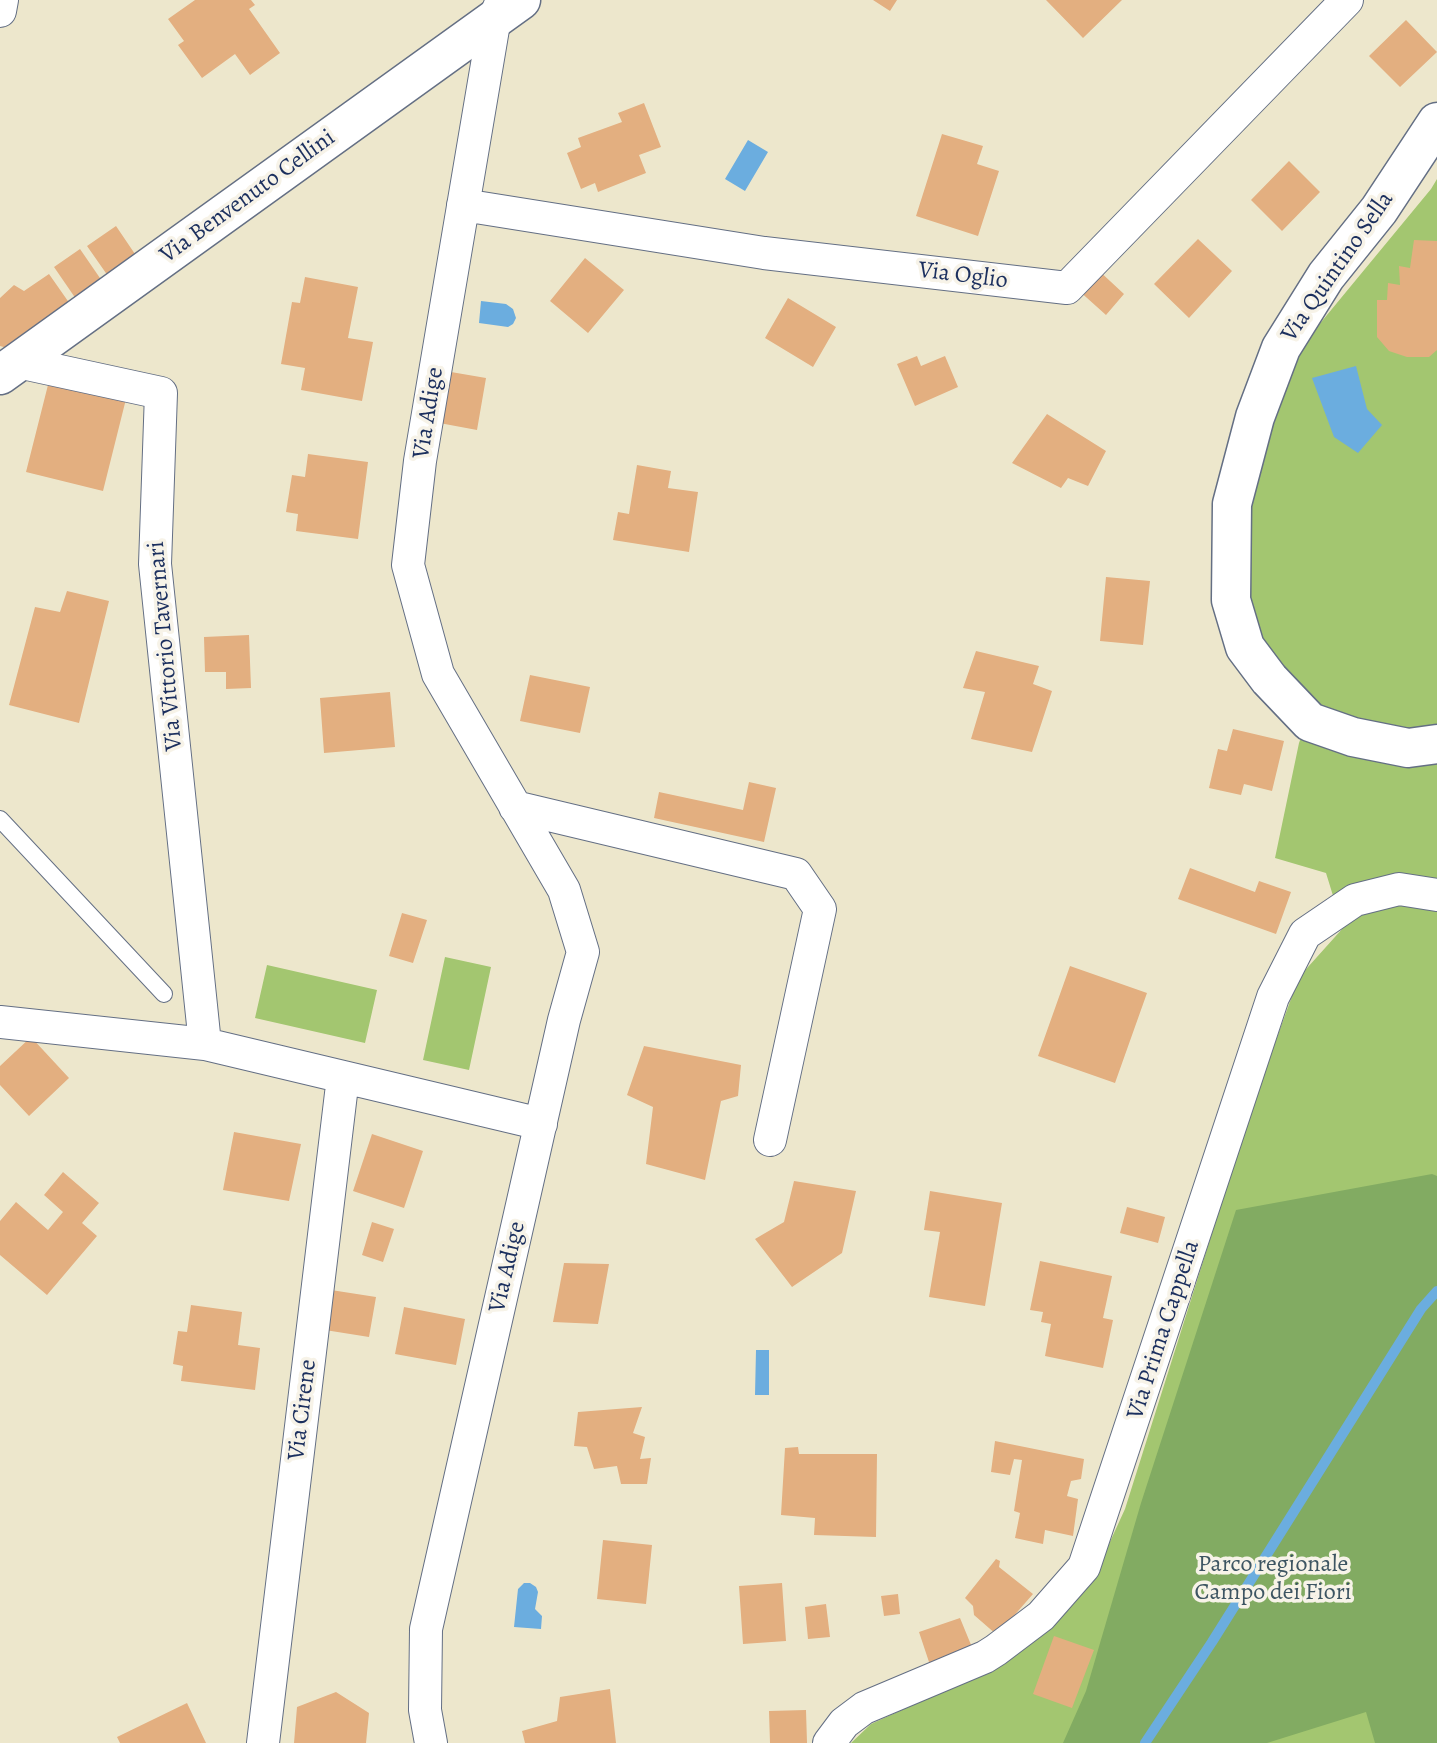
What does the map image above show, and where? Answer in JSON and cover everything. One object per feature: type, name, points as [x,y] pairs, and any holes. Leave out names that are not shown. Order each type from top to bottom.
[{"type":"street","points":[[0,11],[2,0]]},
{"type":"street","name":"Via Oglio","points":[[463,205],[764,253],[1067,288],[1347,0]]},
{"type":"street","name":"Via Adige","points":[[430,1743],[425,1710],[426,1629],[564,1020],[583,952],[564,890],[438,674],[408,565],[420,461],[463,205],[506,6]]},
{"type":"street","name":"Via Benvenuto Cellini","points":[[9,368],[506,6]]},
{"type":"street","name":"Via Quintino Sella","points":[[1437,122],[1379,209],[1326,276],[1282,348],[1255,417],[1232,504],[1231,600],[1245,647],[1269,679],[1310,722],[1353,737],[1408,748],[1437,744]]},
{"type":"street","name":"Via Vittorio Tavernari","points":[[9,368],[161,393],[155,564],[205,1044]]},
{"type":"street","points":[[515,807],[796,874],[820,909],[770,1140]]},
{"type":"street","name":"Via Prima Cappella","points":[[829,1743],[844,1724],[864,1707],[985,1657],[1041,1616],[1084,1567],[1273,997],[1305,934],[1355,900],[1399,889],[1437,895]]},
{"type":"street","points":[[0,1022],[205,1044],[541,1124]]},
{"type":"street","name":"Via Cirene","points":[[264,1743],[343,1077]]},
{"type":"lane","points":[[0,820],[164,994]]},
{"type":"green space","name":"Parco regionale Campo dei Fiori","points":[[1437,179],[1437,1743],[851,1743],[871,1724],[981,1674],[1103,1557],[1125,1509],[1253,1103],[1299,977],[1343,928],[1326,873],[1275,858],[1299,743],[1313,704],[1265,648],[1247,600],[1241,539],[1273,394],[1308,338]]},
{"type":"green space","points":[[445,957],[491,967],[469,1070],[423,1060]]},
{"type":"green space","points":[[267,965],[377,990],[365,1043],[255,1018]]},
{"type":"green space","points":[[1432,1174],[1437,1176],[1437,1743],[1375,1743],[1366,1712],[1267,1743],[1063,1743],[1086,1691],[1141,1503],[1236,1210]]},
{"type":"water","points":[[748,140],[768,152],[745,191],[725,179]]},
{"type":"water","points":[[481,301],[506,304],[513,309],[516,318],[513,324],[508,327],[479,323]]},
{"type":"water","points":[[1356,366],[1367,409],[1382,425],[1358,453],[1334,437],[1312,378]]},
{"type":"water","points":[[756,1350],[769,1350],[769,1395],[755,1395]]},
{"type":"water","points":[[524,1583],[530,1583],[538,1592],[535,1609],[542,1616],[541,1629],[514,1627],[518,1589]]},
{"type":"building","points":[[195,0],[251,0],[255,5],[249,9],[280,53],[250,75],[235,54],[202,78],[178,45],[184,41],[168,19]]},
{"type":"building","points":[[873,0],[897,0],[890,11]]},
{"type":"building","points":[[1046,0],[1122,0],[1083,38]]},
{"type":"building","points":[[1406,20],[1437,52],[1400,87],[1369,56]]},
{"type":"building","points":[[644,103],[661,147],[639,155],[646,173],[598,192],[595,183],[581,189],[567,153],[581,147],[578,138],[622,122],[618,113]]},
{"type":"building","points":[[942,134],[983,146],[977,164],[999,171],[978,236],[916,216]]},
{"type":"building","points":[[1289,161],[1320,192],[1282,231],[1251,200]]},
{"type":"building","points":[[116,226],[137,257],[108,276],[87,246]]},
{"type":"building","points":[[1198,239],[1232,271],[1189,318],[1154,284]]},
{"type":"building","points":[[1414,240],[1437,241],[1437,350],[1429,357],[1407,357],[1389,351],[1377,337],[1377,300],[1387,300],[1388,283],[1400,285],[1399,266],[1410,268]]},
{"type":"building","points":[[80,249],[102,281],[76,299],[54,267]]},
{"type":"building","points":[[585,258],[624,290],[588,333],[550,301]]},
{"type":"building","points":[[1096,268],[1124,294],[1106,315],[1077,289]]},
{"type":"building","points":[[49,274],[70,304],[7,348],[0,346],[0,298],[14,285],[24,291]]},
{"type":"building","points":[[305,277],[358,287],[348,338],[373,342],[362,401],[301,390],[305,368],[281,364],[292,302],[300,303]]},
{"type":"building","points":[[788,298],[836,327],[813,367],[765,338]]},
{"type":"building","points":[[917,356],[921,366],[945,356],[958,387],[915,406],[897,364]]},
{"type":"building","points":[[451,372],[486,378],[477,430],[434,422]]},
{"type":"building","points":[[49,381],[126,399],[103,491],[26,472]]},
{"type":"building","points":[[1047,414],[1106,451],[1088,486],[1068,478],[1061,488],[1012,463]]},
{"type":"building","points":[[308,454],[368,462],[358,539],[296,531],[298,514],[286,512],[292,475],[305,477]]},
{"type":"building","points":[[637,465],[671,471],[668,488],[698,492],[689,552],[613,540],[618,512],[629,514]]},
{"type":"building","points":[[1106,577],[1150,581],[1143,645],[1100,641]]},
{"type":"building","points":[[67,591],[109,601],[79,723],[9,705],[35,607],[60,612]]},
{"type":"building","points":[[249,635],[251,688],[226,689],[226,672],[205,672],[204,637]]},
{"type":"building","points":[[976,651],[1039,666],[1033,684],[1052,691],[1032,752],[971,739],[985,692],[963,688]]},
{"type":"building","points":[[530,675],[590,687],[580,733],[520,721]]},
{"type":"building","points":[[390,692],[395,747],[324,753],[320,698]]},
{"type":"building","points":[[1233,729],[1284,741],[1272,791],[1244,784],[1241,795],[1209,788],[1218,749],[1227,751]]},
{"type":"building","points":[[749,782],[776,788],[764,842],[654,818],[659,792],[743,810]]},
{"type":"building","points":[[1190,868],[1255,892],[1259,881],[1291,892],[1276,934],[1178,899]]},
{"type":"building","points":[[402,913],[427,920],[413,963],[389,956]]},
{"type":"building","points":[[1070,966],[1147,993],[1115,1083],[1038,1056]]},
{"type":"building","points":[[31,1037],[69,1078],[29,1116],[0,1085],[0,1066]]},
{"type":"building","points":[[644,1046],[741,1065],[738,1096],[721,1101],[705,1180],[646,1164],[653,1107],[627,1095]]},
{"type":"building","points":[[234,1132],[301,1144],[289,1201],[223,1190]]},
{"type":"building","points":[[372,1134],[423,1151],[404,1208],[353,1191]]},
{"type":"building","points":[[63,1172],[99,1203],[82,1223],[97,1236],[47,1295],[0,1255],[0,1221],[16,1202],[48,1230],[63,1212],[44,1195]]},
{"type":"building","points":[[794,1181],[856,1191],[842,1253],[792,1287],[755,1239],[784,1222]]},
{"type":"building","points":[[930,1191],[1002,1203],[985,1306],[929,1297],[940,1232],[924,1230]]},
{"type":"building","points":[[1127,1207],[1165,1217],[1158,1243],[1120,1233]]},
{"type":"building","points":[[372,1222],[394,1229],[383,1262],[362,1255]]},
{"type":"building","points":[[1040,1261],[1112,1276],[1103,1318],[1113,1320],[1103,1368],[1045,1356],[1051,1324],[1041,1322],[1043,1312],[1030,1310]]},
{"type":"building","points":[[564,1263],[609,1264],[598,1324],[553,1322]]},
{"type":"building","points":[[331,1290],[376,1297],[369,1337],[325,1330]]},
{"type":"building","points":[[191,1305],[242,1312],[238,1345],[260,1348],[255,1390],[181,1381],[183,1366],[173,1364],[178,1331],[187,1332]]},
{"type":"building","points":[[404,1307],[465,1319],[456,1365],[395,1354]]},
{"type":"building","points":[[642,1407],[633,1433],[645,1437],[640,1459],[651,1458],[647,1484],[621,1484],[617,1466],[594,1469],[587,1447],[574,1446],[578,1412]]},
{"type":"building","points":[[995,1441],[1084,1459],[1081,1479],[1071,1481],[1067,1496],[1078,1499],[1073,1536],[1045,1530],[1043,1544],[1015,1538],[1020,1513],[1014,1511],[1022,1460],[1014,1459],[1010,1475],[991,1472]]},
{"type":"building","points":[[798,1447],[799,1454],[877,1454],[876,1537],[814,1535],[815,1518],[781,1515],[785,1448]]},
{"type":"building","points":[[603,1540],[652,1545],[646,1604],[597,1599]]},
{"type":"building","points":[[996,1559],[1000,1561],[999,1567],[1033,1594],[997,1635],[974,1615],[973,1606],[965,1598]]},
{"type":"building","points":[[782,1583],[786,1641],[743,1644],[739,1586]]},
{"type":"building","points":[[898,1594],[900,1614],[884,1616],[881,1596]]},
{"type":"building","points":[[826,1604],[830,1637],[808,1639],[805,1607]]},
{"type":"building","points":[[960,1618],[976,1657],[934,1677],[919,1632]]},
{"type":"building","points":[[1054,1636],[1094,1650],[1072,1708],[1033,1694]]},
{"type":"building","points":[[610,1689],[616,1743],[525,1743],[522,1731],[557,1721],[560,1697]]},
{"type":"building","points":[[336,1692],[369,1713],[366,1743],[294,1743],[297,1707]]},
{"type":"building","points":[[187,1703],[206,1743],[120,1743],[117,1737]]},
{"type":"building","points":[[806,1710],[807,1743],[770,1743],[769,1711]]},
{"type":"waterway","points":[[1145,1743],[1212,1642],[1421,1309],[1437,1291]]}]
